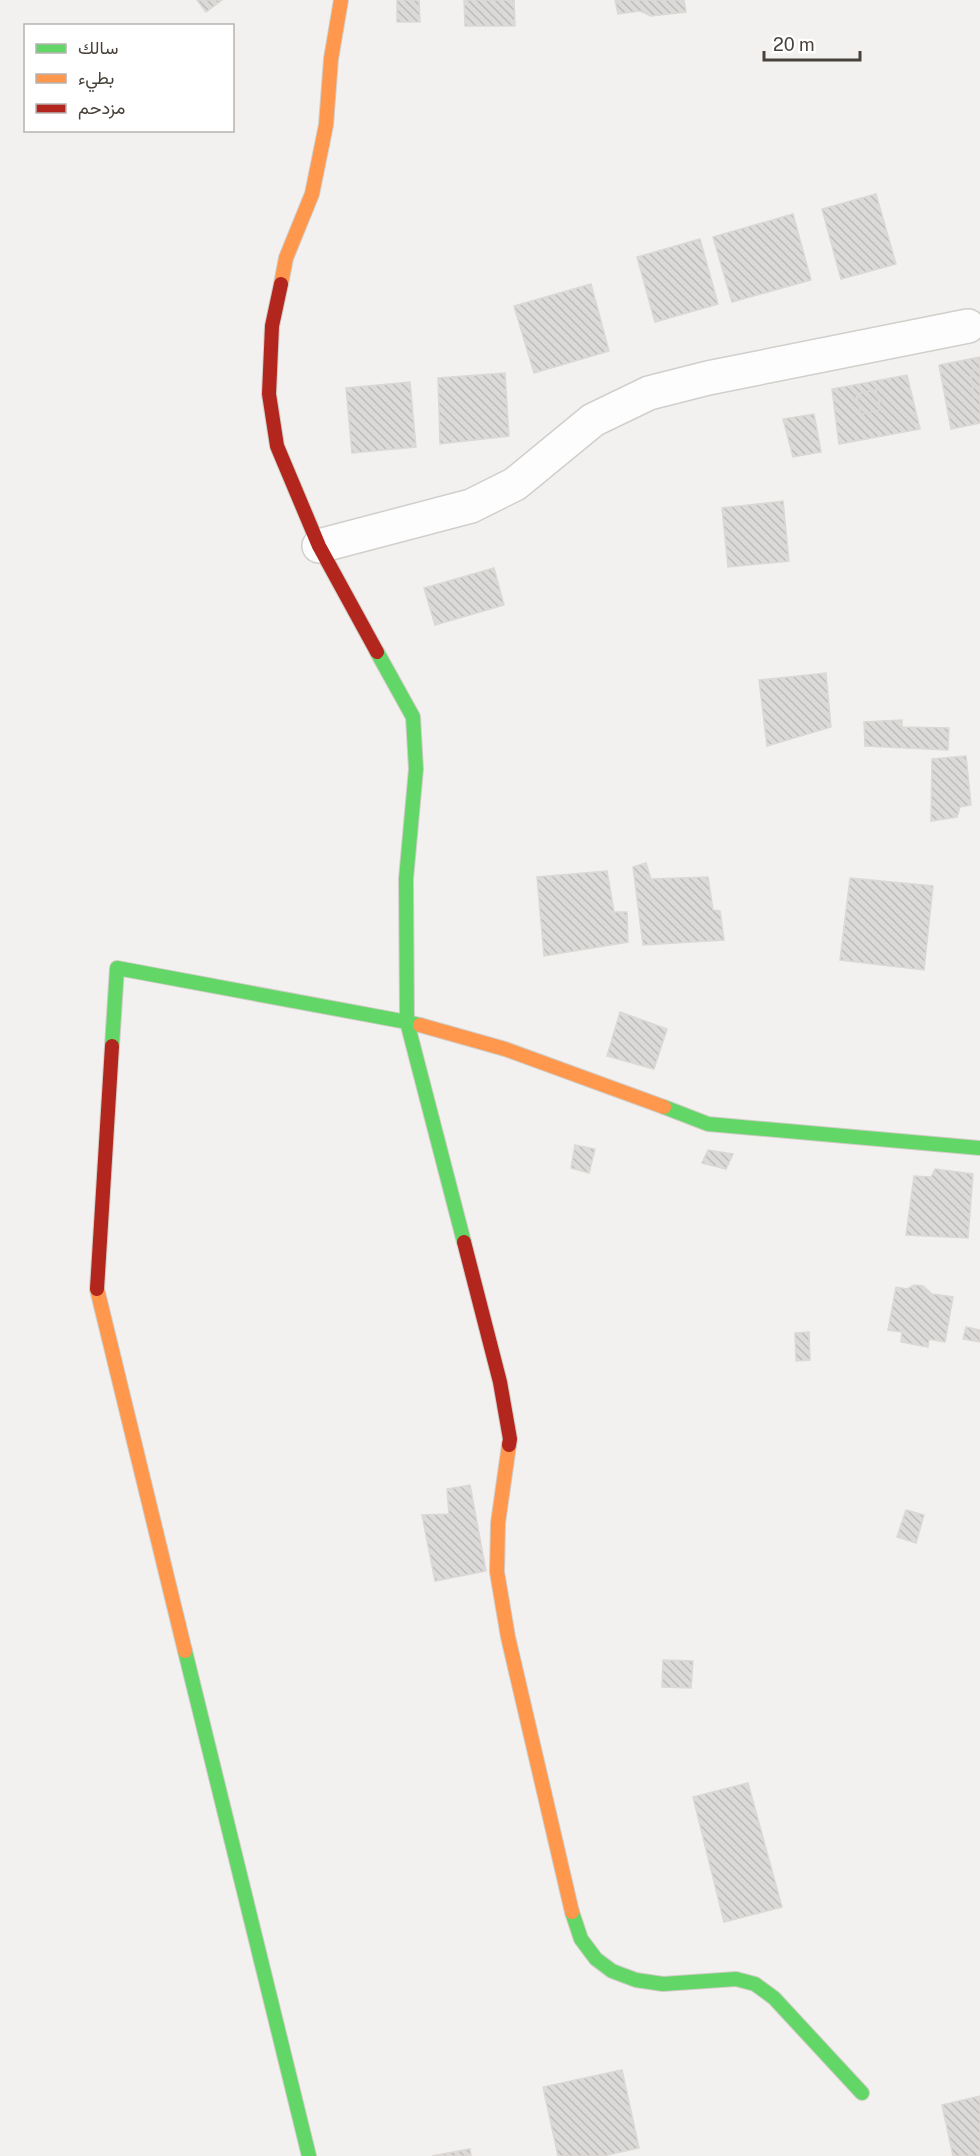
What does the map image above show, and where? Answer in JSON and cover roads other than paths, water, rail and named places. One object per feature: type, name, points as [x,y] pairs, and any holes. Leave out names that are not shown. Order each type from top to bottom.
[{"type":"street","points":[[341,0],[331,60],[326,125],[312,194],[286,258],[272,326],[269,394],[277,446],[319,546],[413,717],[416,769],[406,879],[407,1022],[473,1285],[500,1382],[510,1439],[498,1523],[497,1572],[508,1637],[568,1899],[581,1939],[596,1959],[612,1971],[636,1980],[663,1984],[736,1979],[755,1984],[774,1998],[862,2093]]},
{"type":"street","points":[[319,546],[471,506],[515,484],[593,420],[649,393],[708,378],[968,326]]},
{"type":"street","points":[[309,2156],[97,1291],[117,968],[407,1022],[505,1049],[708,1124],[980,1148]]}]
